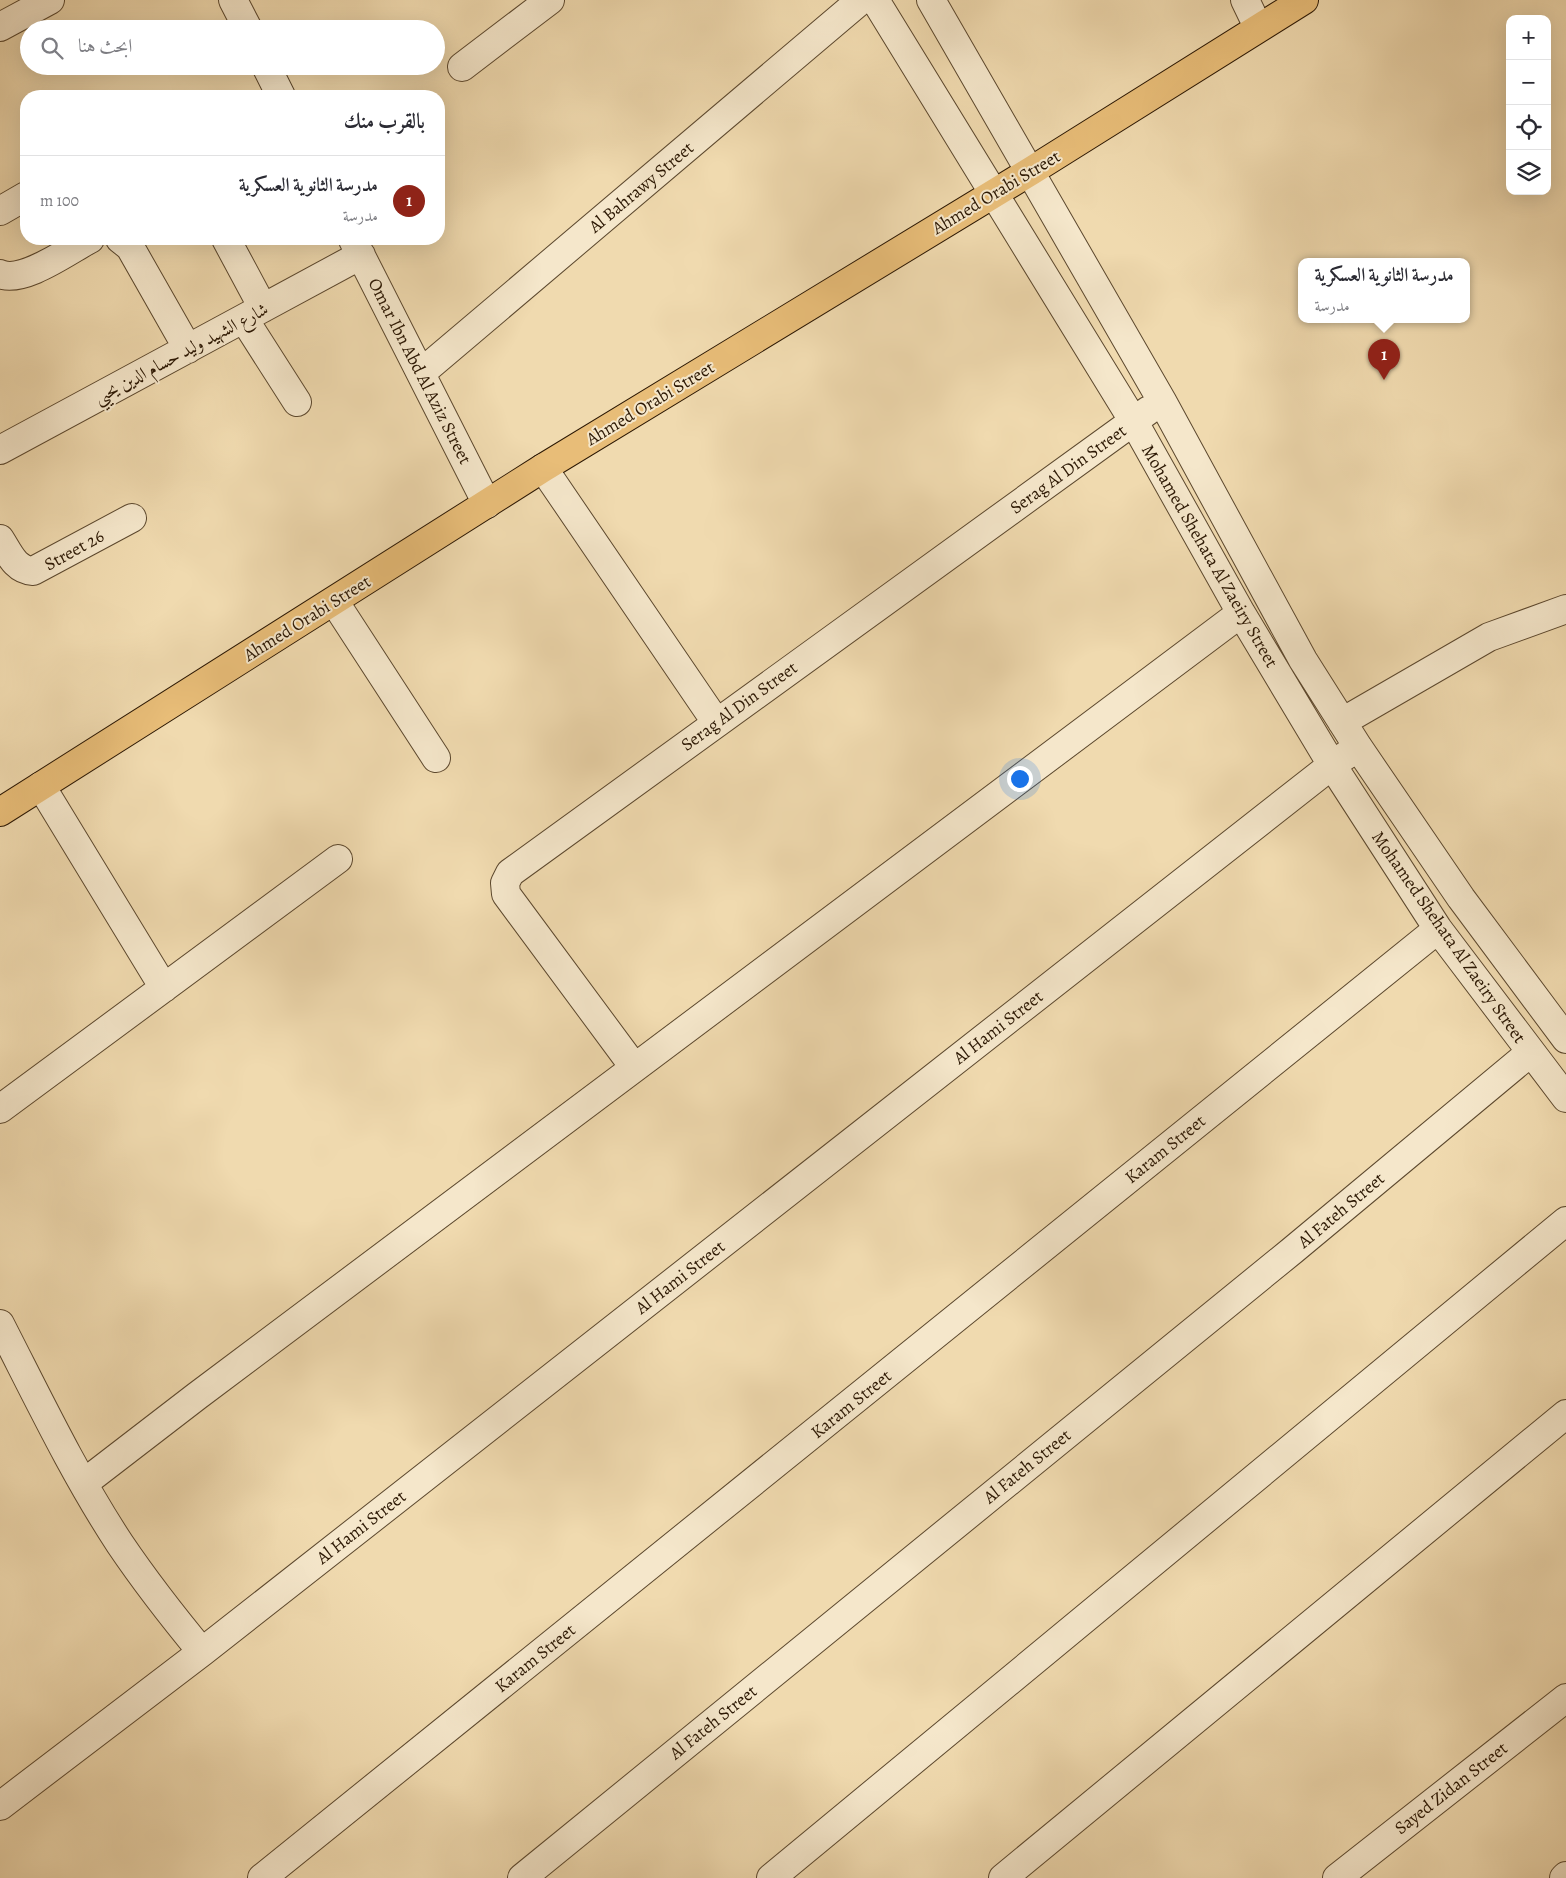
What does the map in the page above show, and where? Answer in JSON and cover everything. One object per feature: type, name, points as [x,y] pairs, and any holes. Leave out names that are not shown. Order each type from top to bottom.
[{"type":"main road","name":"Ahmed Orabi Street","points":[[0,812],[543,468],[994,194],[1258,27],[1304,0]]},
{"type":"street","points":[[3,18],[50,0]]},
{"type":"street","points":[[233,0],[243,20]]},
{"type":"street","points":[[462,67],[550,0]]},
{"type":"street","name":"Al Bahrawy Street","points":[[421,374],[861,0]]},
{"type":"street","name":"Mohamed Shehata Al Zaeiry Street","points":[[875,0],[1134,422],[1241,613],[1332,765],[1438,929],[1566,1098]]},
{"type":"street","name":"Mohamed Shehata Al Zaeiry Street","points":[[931,0],[1162,401],[1303,660],[1358,747],[1461,898],[1566,1039]]},
{"type":"street","points":[[1245,0],[1258,27]]},
{"type":"street","points":[[271,75],[279,90]]},
{"type":"street","points":[[0,211],[20,199]]},
{"type":"street","points":[[0,274],[17,276],[79,245]]},
{"type":"street","points":[[128,245],[188,349]]},
{"type":"street","points":[[228,245],[254,314],[297,402]]},
{"type":"street","name":"Omar Ibn Abd Al Aziz Street","points":[[357,247],[487,504]]},
{"type":"street","name":"شارع الشهيد وليد حسام الدين يحيي","points":[[0,450],[254,314],[357,247]]},
{"type":"street","name":"Serag Al Din Street","points":[[634,1067],[506,894],[505,883],[510,873],[716,722],[1162,401]]},
{"type":"street","points":[[543,468],[716,722]]},
{"type":"street","name":"Street 26","points":[[4,556],[25,571],[33,571],[132,518]]},
{"type":"street","points":[[334,601],[436,758]]},
{"type":"street","points":[[1342,722],[1489,637],[1566,609]]},
{"type":"street","points":[[84,1483],[634,1067],[1241,613]]},
{"type":"street","name":"Al Hami Street","points":[[0,1806],[202,1652],[1332,765],[1358,747]]},
{"type":"street","points":[[41,786],[164,988]]},
{"type":"street","points":[[0,1108],[338,859]]},
{"type":"street","name":"Karam Street","points":[[262,1878],[1438,929]]},
{"type":"street","name":"Al Fateh Street","points":[[522,1878],[1285,1256],[1531,1052]]},
{"type":"street","points":[[771,1878],[1566,1221]]},
{"type":"street","points":[[0,1324],[84,1483],[119,1542],[159,1599],[202,1652]]},
{"type":"street","points":[[1003,1878],[1566,1414]]},
{"type":"street","name":"Sayed Zidan Street","points":[[1337,1878],[1566,1698]]},
{"type":"place","name":"مدرسة الثانوية العسكرية","points":[[1384,380]]}]
